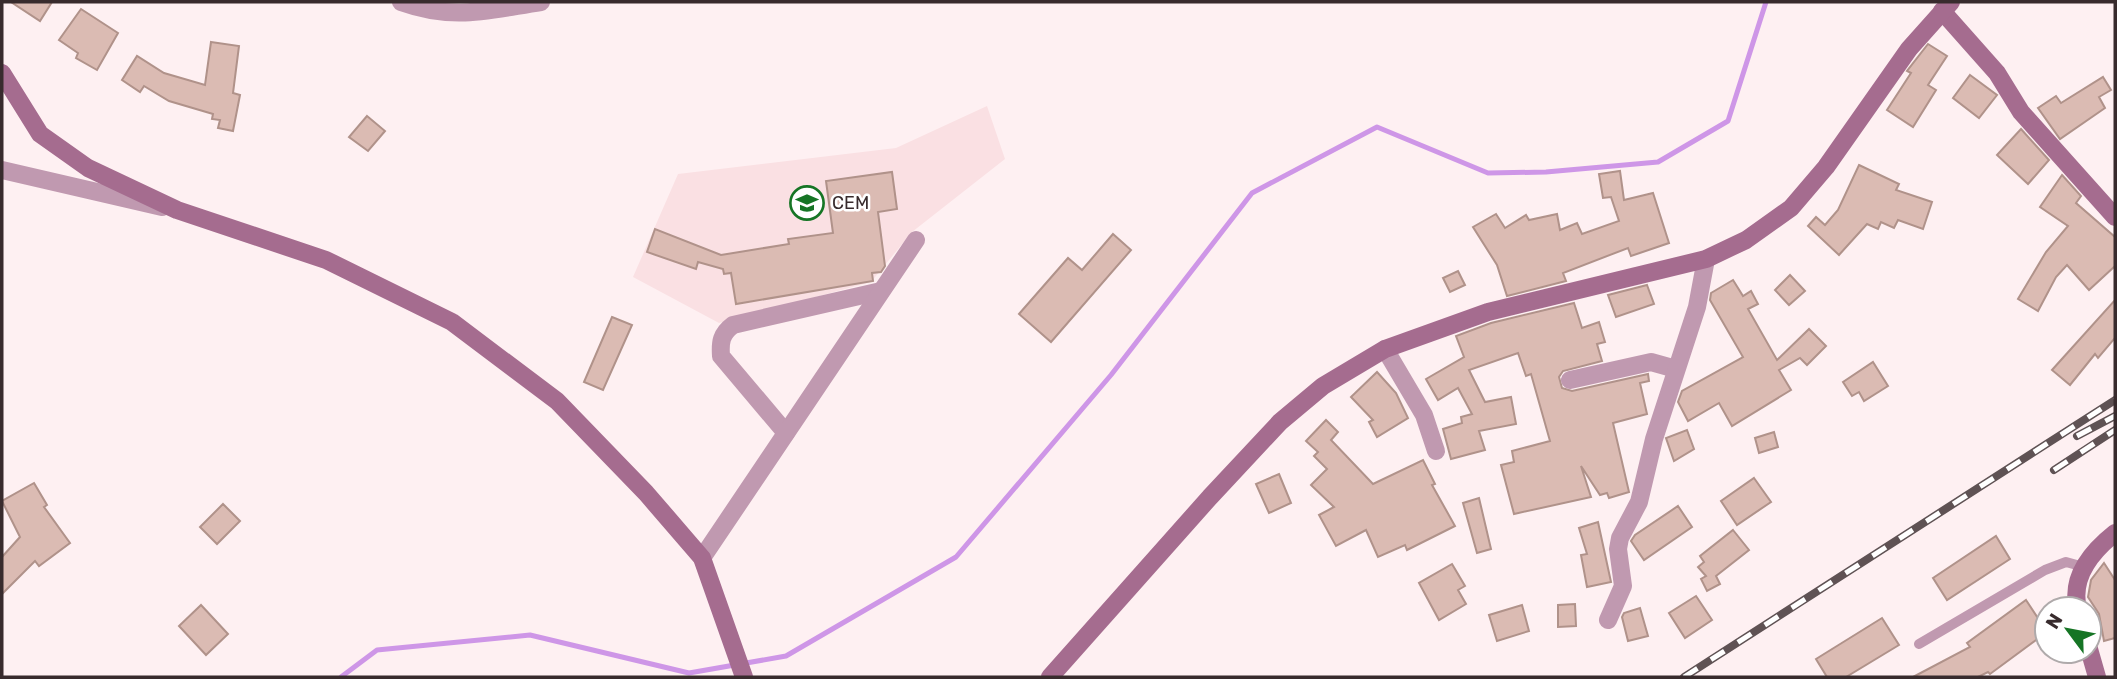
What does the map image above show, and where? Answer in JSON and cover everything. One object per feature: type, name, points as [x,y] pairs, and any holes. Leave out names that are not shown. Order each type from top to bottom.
[{"type":"street","points":[[401,2],[423,10],[458,15],[541,2]]},
{"type":"street","points":[[1051,677],[1280,422],[1323,386],[1385,349],[1488,312],[1706,259],[1746,240],[1791,208],[1826,167],[1909,49],[1947,6],[1997,73],[2021,112],[2115,217]]},
{"type":"street","points":[[2,73],[16,100],[40,134],[88,168],[190,214]]},
{"type":"street","points":[[2,170],[190,214],[326,260],[452,322],[557,401],[646,493],[702,558],[744,677]]},
{"type":"street","points":[[702,558],[916,240]]},
{"type":"street","points":[[1608,620],[1623,586],[1618,549],[1620,538],[1639,502],[1654,439],[1697,307],[1706,259]]},
{"type":"street","points":[[786,433],[721,356],[720,342],[725,331],[733,325],[881,292]]},
{"type":"street","points":[[1385,349],[1424,415],[1436,451]]},
{"type":"street","points":[[1570,380],[1651,362],[1676,369]]},
{"type":"street","points":[[2075,595],[2084,567],[2094,551],[2115,533]]},
{"type":"lane","points":[[1919,644],[2045,570],[2066,562],[2084,567]]},
{"type":"shaded area","name":"CEM","points":[[987,106],[1005,159],[912,232],[871,282],[719,323],[633,277],[678,174],[896,148]]},
{"type":"building","points":[[11,2],[52,2],[40,21]]},
{"type":"building","points":[[81,9],[118,33],[97,70],[76,58],[78,53],[59,40]]},
{"type":"building","points":[[211,42],[239,46],[233,93],[240,95],[233,131],[218,128],[220,120],[212,119],[213,114],[169,101],[144,86],[140,92],[122,80],[137,56],[164,73],[205,85]]},
{"type":"building","points":[[1928,44],[1947,56],[1928,85],[1936,90],[1913,127],[1887,110],[1911,73],[1907,71]]},
{"type":"building","points":[[1970,75],[1997,95],[1979,118],[1953,98]]},
{"type":"building","points":[[2103,77],[2111,90],[2099,97],[2105,108],[2060,139],[2038,108],[2056,96],[2061,103]]},
{"type":"building","points":[[367,116],[385,131],[368,151],[349,137]]},
{"type":"building","points":[[2021,129],[2049,160],[2028,184],[1997,155]]},
{"type":"building","points":[[1859,165],[1899,184],[1896,190],[1932,202],[1923,229],[1898,220],[1894,228],[1881,222],[1878,229],[1867,224],[1839,255],[1808,226],[1816,217],[1825,225],[1838,210]]},
{"type":"building","points":[[1620,171],[1624,200],[1653,193],[1669,243],[1631,256],[1628,248],[1563,273],[1566,281],[1507,296],[1497,265],[1473,227],[1496,214],[1505,228],[1526,215],[1529,220],[1557,214],[1560,230],[1577,223],[1582,234],[1619,221],[1611,197],[1603,198],[1599,174]]},
{"type":"building","points":[[892,172],[897,209],[878,212],[885,266],[881,272],[872,273],[873,281],[736,304],[731,273],[724,274],[723,269],[698,262],[696,269],[647,252],[655,229],[721,255],[789,244],[788,239],[833,233],[826,181]]},
{"type":"building","points":[[2062,175],[2081,196],[2076,203],[2115,237],[2115,266],[2089,290],[2067,265],[2056,277],[2038,311],[2018,299],[2046,252],[2068,226],[2040,207]]},
{"type":"building","points":[[1113,234],[1131,250],[1051,342],[1019,314],[1068,258],[1082,270]]},
{"type":"building","points":[[1458,271],[1465,285],[1450,292],[1443,278]]},
{"type":"building","points":[[1790,275],[1805,291],[1789,305],[1775,290]]},
{"type":"building","points":[[1733,280],[1743,296],[1751,291],[1758,304],[1748,309],[1777,360],[1809,329],[1826,346],[1807,365],[1800,358],[1779,370],[1791,390],[1732,426],[1719,403],[1688,421],[1678,402],[1682,391],[1743,357],[1710,300],[1711,293]]},
{"type":"building","points":[[1647,285],[1654,304],[1616,317],[1608,295]]},
{"type":"building","points":[[2115,300],[2115,338],[2098,358],[2095,354],[2070,385],[2052,370]]},
{"type":"building","points":[[1574,303],[1582,328],[1599,322],[1605,342],[1597,344],[1602,361],[1563,371],[1559,377],[1562,388],[1572,391],[1648,374],[1649,381],[1640,383],[1647,414],[1613,423],[1629,492],[1609,498],[1607,493],[1600,495],[1581,466],[1591,497],[1514,514],[1501,465],[1514,462],[1512,451],[1550,441],[1531,374],[1526,376],[1518,353],[1469,370],[1485,402],[1511,397],[1516,424],[1479,431],[1485,450],[1451,459],[1443,429],[1462,423],[1461,417],[1472,414],[1458,388],[1438,400],[1426,379],[1464,357],[1456,336],[1491,323]]},
{"type":"building","points":[[612,317],[632,325],[603,390],[584,382]]},
{"type":"building","points":[[1873,362],[1888,386],[1864,401],[1859,392],[1852,396],[1843,382]]},
{"type":"building","points":[[1377,372],[1396,393],[1408,418],[1377,437],[1369,422],[1373,420],[1351,397]]},
{"type":"building","points":[[1326,420],[1338,432],[1331,440],[1373,484],[1423,460],[1435,484],[1432,485],[1455,526],[1407,550],[1405,545],[1378,557],[1366,530],[1336,546],[1319,515],[1334,507],[1311,485],[1327,469],[1314,456],[1318,452],[1306,441]]},
{"type":"building","points":[[1687,430],[1694,449],[1674,461],[1666,438]]},
{"type":"building","points":[[1774,432],[1778,447],[1759,453],[1755,438]]},
{"type":"building","points":[[1279,474],[1291,503],[1269,513],[1256,484]]},
{"type":"building","points":[[1754,478],[1771,502],[1737,525],[1721,501]]},
{"type":"building","points":[[34,483],[47,505],[44,507],[70,543],[39,566],[35,561],[2,594],[2,557],[20,537],[2,501]]},
{"type":"building","points":[[1479,498],[1491,549],[1477,553],[1463,503]]},
{"type":"building","points":[[223,504],[240,521],[217,544],[200,527]]},
{"type":"building","points":[[1678,506],[1692,527],[1644,560],[1631,541],[1635,535]]},
{"type":"building","points":[[1598,522],[1611,582],[1587,587],[1581,555],[1587,554],[1579,528]]},
{"type":"building","points":[[1733,530],[1749,550],[1716,576],[1720,584],[1707,591],[1701,579],[1706,576],[1698,567],[1704,562],[1700,556]]},
{"type":"building","points":[[1996,536],[2010,559],[1947,600],[1933,578]]},
{"type":"building","points":[[2104,563],[2115,580],[2115,638],[2104,641],[2103,595],[2088,595],[2091,580]]},
{"type":"building","points":[[1452,564],[1465,586],[1458,590],[1466,604],[1439,620],[1419,583]]},
{"type":"building","points":[[1696,596],[1712,620],[1685,638],[1669,613]]},
{"type":"building","points":[[2026,600],[2033,611],[2033,642],[1990,674],[1988,672],[1978,677],[1913,677],[1970,647],[1967,643]]},
{"type":"building","points":[[1575,604],[1576,626],[1558,627],[1558,605]]},
{"type":"building","points":[[201,605],[228,634],[206,655],[179,626]]},
{"type":"building","points":[[1522,605],[1529,631],[1497,641],[1489,615]]},
{"type":"building","points":[[1640,608],[1648,636],[1628,641],[1622,617],[1624,613]]},
{"type":"building","points":[[1882,618],[1899,645],[1846,677],[1827,677],[1816,659]]},
{"type":"waterway","points":[[341,677],[377,650],[530,635],[689,673],[786,656],[956,557],[1111,375],[1252,193],[1377,127],[1488,173],[1546,172],[1658,162],[1728,121],[1766,2]]},
{"type":"railway","points":[[1684,677],[2115,400]]},
{"type":"railway","points":[[2077,436],[2115,416]]},
{"type":"railway","points":[[2054,470],[2115,430]]},
{"type":"place","name":"CEM","points":[[807,203]]}]
